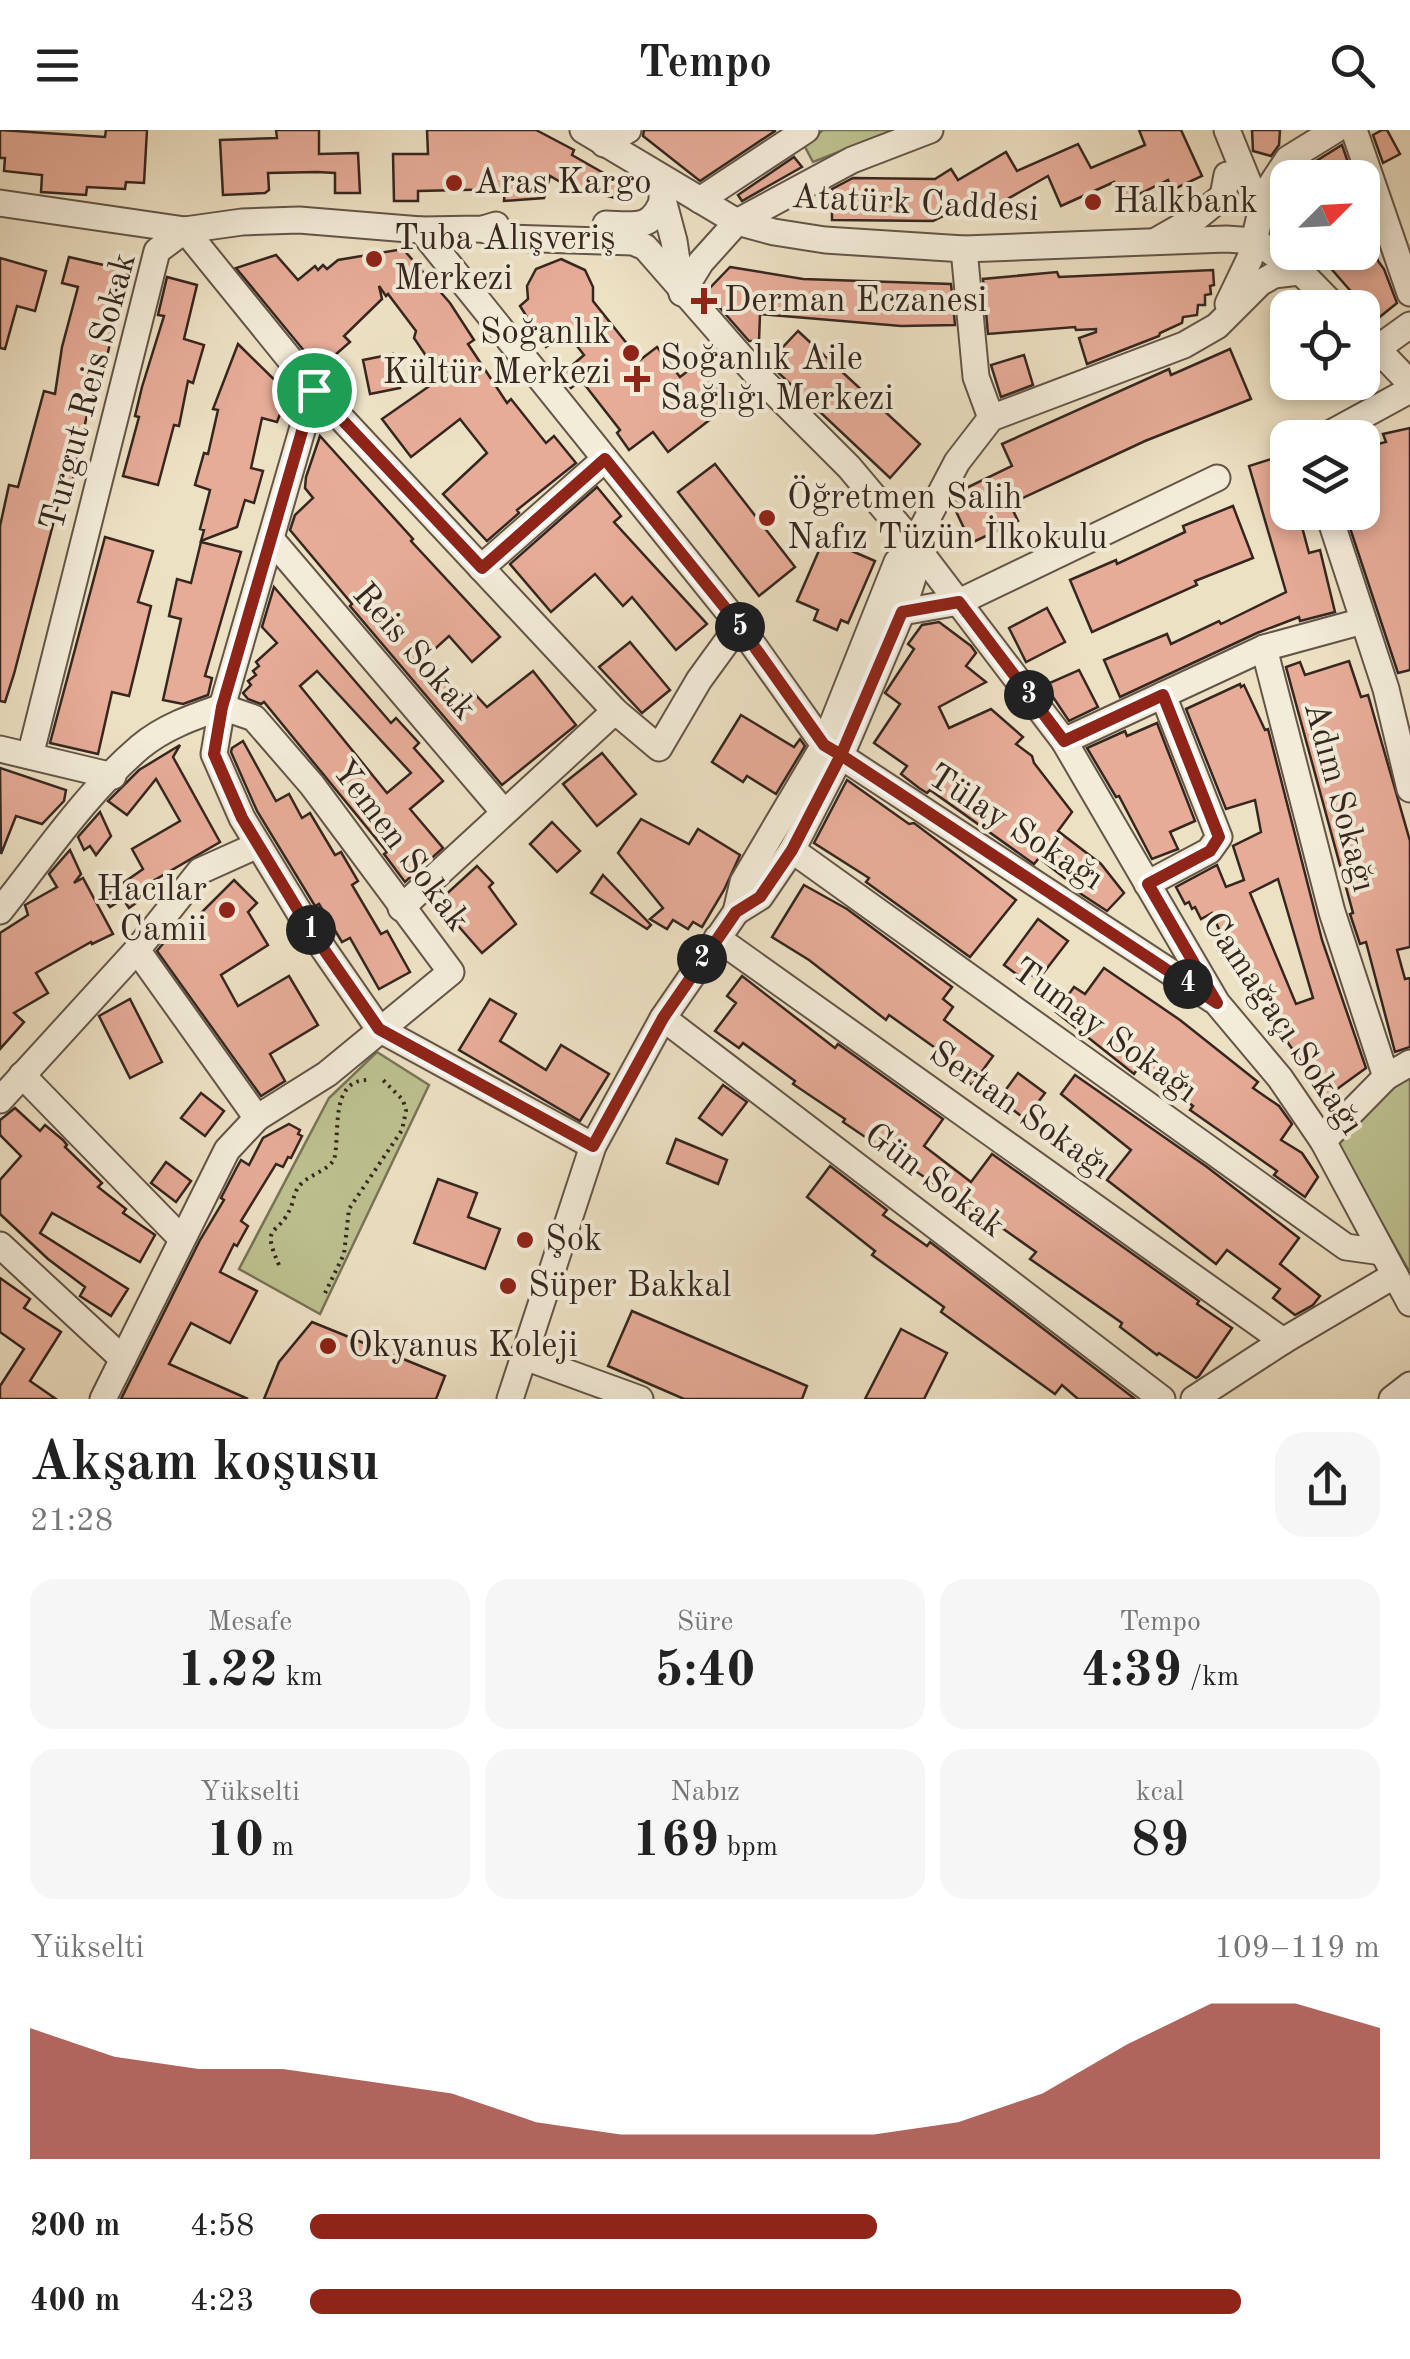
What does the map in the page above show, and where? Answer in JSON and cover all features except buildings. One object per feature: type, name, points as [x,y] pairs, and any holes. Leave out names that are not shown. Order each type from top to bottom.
[{"type":"street","points":[[594,137],[628,130]]},
{"type":"street","points":[[700,200],[806,130]]},
{"type":"street","points":[[682,293],[701,262],[737,222],[852,160],[930,130]]},
{"type":"street","points":[[1212,130],[1256,242],[1299,272]]},
{"type":"street","points":[[1227,130],[1264,228],[1318,290]]},
{"type":"street","points":[[1217,326],[1256,242],[1264,194],[1288,159],[1336,131],[1410,294]]},
{"type":"street","name":"Atatürk Caddesi","points":[[594,137],[659,187],[700,200],[737,222],[774,232],[826,240],[964,249],[1150,244],[1193,239],[1256,242]]},
{"type":"street","name":"Atatürk Caddesi","points":[[1150,244],[1196,218],[1223,196],[1227,175]]},
{"type":"street","points":[[659,187],[682,293]]},
{"type":"street","points":[[0,203],[185,230],[242,222],[300,220],[422,230],[483,229],[504,223],[635,225],[657,216],[659,187]]},
{"type":"street","name":"Camağaçı Sokağı","points":[[483,229],[505,238],[633,242],[645,248],[756,375],[849,467],[914,544],[1064,741],[1217,1003],[1280,1078],[1323,1141],[1410,1304]]},
{"type":"street","points":[[185,230],[314,390],[615,711],[659,748],[699,680],[739,625]]},
{"type":"street","name":"Turgut Reis Sokak","points":[[30,756],[157,252],[185,230]]},
{"type":"street","points":[[422,230],[739,625],[832,750]]},
{"type":"street","points":[[964,249],[976,378],[991,418]]},
{"type":"street","points":[[510,1399],[593,1146],[663,1018],[736,912],[760,897],[792,850],[832,750],[897,562],[914,544],[957,462],[991,418],[1184,345],[1217,326],[1260,283],[1274,275],[1299,272]]},
{"type":"street","points":[[1380,337],[1410,326]]},
{"type":"street","points":[[1380,345],[1410,357]]},
{"type":"street","points":[[1352,420],[1410,386],[1380,352]]},
{"type":"street","points":[[314,390],[222,707],[214,754],[242,818],[307,925],[379,1029],[593,1146]]},
{"type":"street","points":[[482,568],[605,459]]},
{"type":"street","points":[[902,612],[959,602],[1217,478]]},
{"type":"street","points":[[1334,530],[1363,621],[1398,687],[1410,788]]},
{"type":"street","name":"Reis Sokak","points":[[271,539],[504,811]]},
{"type":"street","points":[[736,912],[743,882],[832,750],[902,612],[916,568],[914,544]]},
{"type":"street","points":[[1064,741],[1264,648],[1363,621]]},
{"type":"street","name":"Adım Sokağı","points":[[1264,648],[1332,912],[1386,1076]]},
{"type":"street","points":[[1148,884],[1210,851],[1219,837],[1163,695]]},
{"type":"street","points":[[4,900],[84,805],[141,747],[180,722],[222,707]]},
{"type":"street","name":"Yemen Sokak","points":[[222,707],[254,718],[312,785],[451,972],[379,1029]]},
{"type":"street","points":[[401,908],[615,711]]},
{"type":"street","points":[[0,749],[112,776]]},
{"type":"street","name":"Tülay Sokağı","points":[[832,750],[1217,1003]]},
{"type":"street","points":[[0,1100],[137,950],[200,871],[258,844]]},
{"type":"street","name":"Tumay Sokağı","points":[[792,850],[1346,1248],[1382,1252]]},
{"type":"street","name":"Sertan Sokağı","points":[[717,938],[1283,1341]]},
{"type":"street","points":[[137,950],[256,1118]]},
{"type":"street","name":"Gün Sokak","points":[[663,1018],[1162,1399]]},
{"type":"street","points":[[103,1399],[227,1150],[256,1118],[327,1074],[379,1029]]},
{"type":"street","points":[[1323,1141],[1386,1076],[1410,1063]]},
{"type":"street","points":[[22,1075],[181,1238]]},
{"type":"street","points":[[0,1245],[122,1359]]},
{"type":"street","points":[[1194,1399],[1395,1275]]},
{"type":"street","points":[[522,1356],[640,1399]]},
{"type":"street","points":[[1392,1399],[1410,1386]]},
{"type":"path","points":[[324,1293],[344,1254],[349,1209],[394,1144],[404,1122],[403,1100],[381,1078]]},
{"type":"path","points":[[279,1264],[270,1234],[289,1212],[299,1186],[334,1160],[342,1098],[354,1084],[370,1080]]},
{"type":"green space","points":[[823,130],[895,130],[813,162],[804,145]]},
{"type":"green space","points":[[377,1052],[429,1085],[320,1314],[239,1269],[329,1098]]},
{"type":"green space","points":[[1410,1075],[1410,1273],[1337,1144],[1344,1121]]},
{"type":"place","name":"Aras Kargo","points":[[454,183]]},
{"type":"place","name":"Halkbank","points":[[1093,202]]},
{"type":"place","name":"Tuba Alışveriş Merkezi","points":[[374,259]]},
{"type":"place","name":"Derman Eczanesi","points":[[704,301]]},
{"type":"place","name":"Soğanlık Kültür Merkezi","points":[[631,353]]},
{"type":"place","name":"Soğanlık Aile Sağlığı Merkezi","points":[[637,379]]},
{"type":"place","name":"Öğretmen Salih Nafız Tüzün İlkokulu","points":[[767,518]]},
{"type":"place","name":"Hacılar Camii","points":[[227,910]]},
{"type":"place","name":"Şok","points":[[525,1240]]},
{"type":"place","name":"Süper Bakkal","points":[[508,1286]]},
{"type":"place","name":"Okyanus Koleji","points":[[328,1346]]},
{"type":"route","points":[[314,390],[222,707],[214,754],[242,818],[307,925],[379,1029],[593,1146],[618,1094],[663,1018],[736,912],[760,897],[792,850],[841,755],[902,612],[959,602],[1064,741],[1163,695],[1219,837],[1210,851],[1148,884],[1217,1003],[841,755],[824,745],[739,625],[605,459],[482,568],[314,390]]}]
